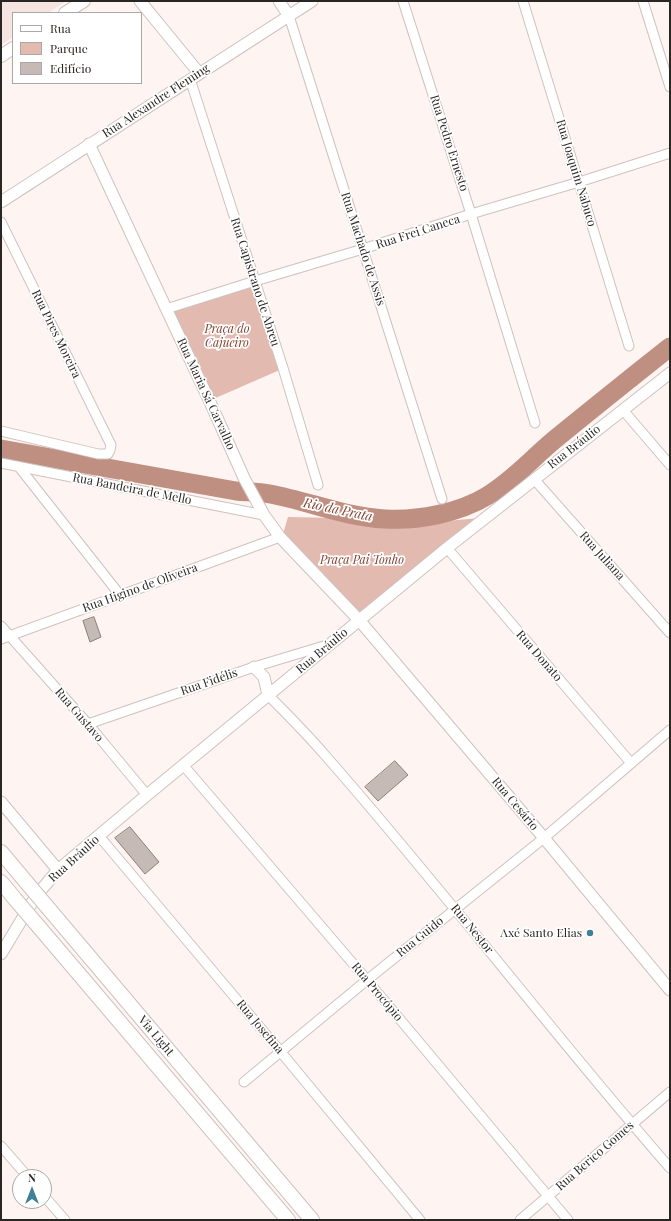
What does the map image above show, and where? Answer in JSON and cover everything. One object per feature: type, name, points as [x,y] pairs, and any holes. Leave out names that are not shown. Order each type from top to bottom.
[{"type":"main road","points":[[68,12],[84,1]]},
{"type":"main road","points":[[1,56],[12,49]]},
{"type":"main road","name":"Via Light","points":[[1,852],[312,1220]]},
{"type":"main road","name":"Via Light","points":[[1,882],[288,1220]]},
{"type":"street","points":[[140,1],[194,76]]},
{"type":"street","name":"Rua Machado de Assis","points":[[279,1],[289,16],[442,499]]},
{"type":"street","name":"Rua Alexandre Fleming","points":[[1,202],[312,1]]},
{"type":"street","name":"Rua Pedro Ernesto","points":[[404,1],[535,423]]},
{"type":"street","name":"Rua Joaquim Nabuco","points":[[523,1],[629,346]]},
{"type":"street","points":[[644,1],[670,87]]},
{"type":"street","name":"Rua Capistrano de Abreu","points":[[194,76],[318,485]]},
{"type":"street","name":"Rua Maria Sá Carvalho","points":[[89,144],[244,478],[264,515],[280,537],[359,620]]},
{"type":"street","name":"Rua Frei Caneca","points":[[166,309],[255,281],[363,250],[471,214],[670,153]]},
{"type":"street","name":"Rua Pires Moreira","points":[[1,222],[110,445],[110,450],[108,454],[98,454],[1,431]]},
{"type":"street","name":"Rua Bráulio","points":[[1,954],[36,896],[58,870],[447,548],[670,372]]},
{"type":"street","points":[[623,410],[670,465]]},
{"type":"street","name":"Rua Bandeira de Mello","points":[[1,463],[264,515]]},
{"type":"street","points":[[19,467],[120,595]]},
{"type":"street","name":"Rua Juliana","points":[[534,479],[670,633]]},
{"type":"street","name":"Rua Higino de Oliveira","points":[[5,637],[280,537]]},
{"type":"street","name":"Rua Donato","points":[[447,548],[631,764]]},
{"type":"street","name":"Rua Cesário","points":[[359,620],[544,838],[670,990]]},
{"type":"street","name":"Rua Gustavo","points":[[1,626],[5,637],[88,724],[147,795]]},
{"type":"street","name":"Rua Fidélis","points":[[88,724],[254,667],[331,644]]},
{"type":"street","points":[[254,667],[264,677],[268,695]]},
{"type":"street","name":"Rua Nestor","points":[[268,695],[323,753],[456,909],[632,1124],[670,1168]]},
{"type":"street","name":"Rua Guido","points":[[244,1082],[367,980],[544,838],[670,730]]},
{"type":"street","name":"Rua Procópio","points":[[184,766],[367,980],[568,1220]]},
{"type":"street","points":[[1,802],[58,870]]},
{"type":"street","name":"Rua Josefina","points":[[99,836],[420,1220]]},
{"type":"street","name":"Rua Berico Gomes","points":[[520,1220],[670,1092]]},
{"type":"street","points":[[1,1146],[21,1169]]},
{"type":"street","points":[[52,1206],[64,1220]]},
{"type":"shaded area","points":[[1,1],[66,1],[50,12],[12,12],[12,38],[1,45]]},
{"type":"green space","name":"Praça do Cajueiro","points":[[255,282],[282,369],[211,400],[169,310]]},
{"type":"green space","name":"Praça Pai Tonho","points":[[288,517],[337,518],[380,524],[413,524],[480,518],[358,613],[283,534]]},
{"type":"building","points":[[94,617],[101,637],[90,642],[83,621]]},
{"type":"building","points":[[395,761],[408,775],[378,801],[365,787]]},
{"type":"building","points":[[130,827],[159,862],[145,874],[115,838]]},
{"type":"waterway","name":"Rio da Prata","points":[[1,449],[236,491],[270,494],[370,518],[411,519],[438,515],[476,502],[497,490],[559,436],[670,347]]},
{"type":"place","name":"Axé Santo Elias","points":[[590,933]]}]
